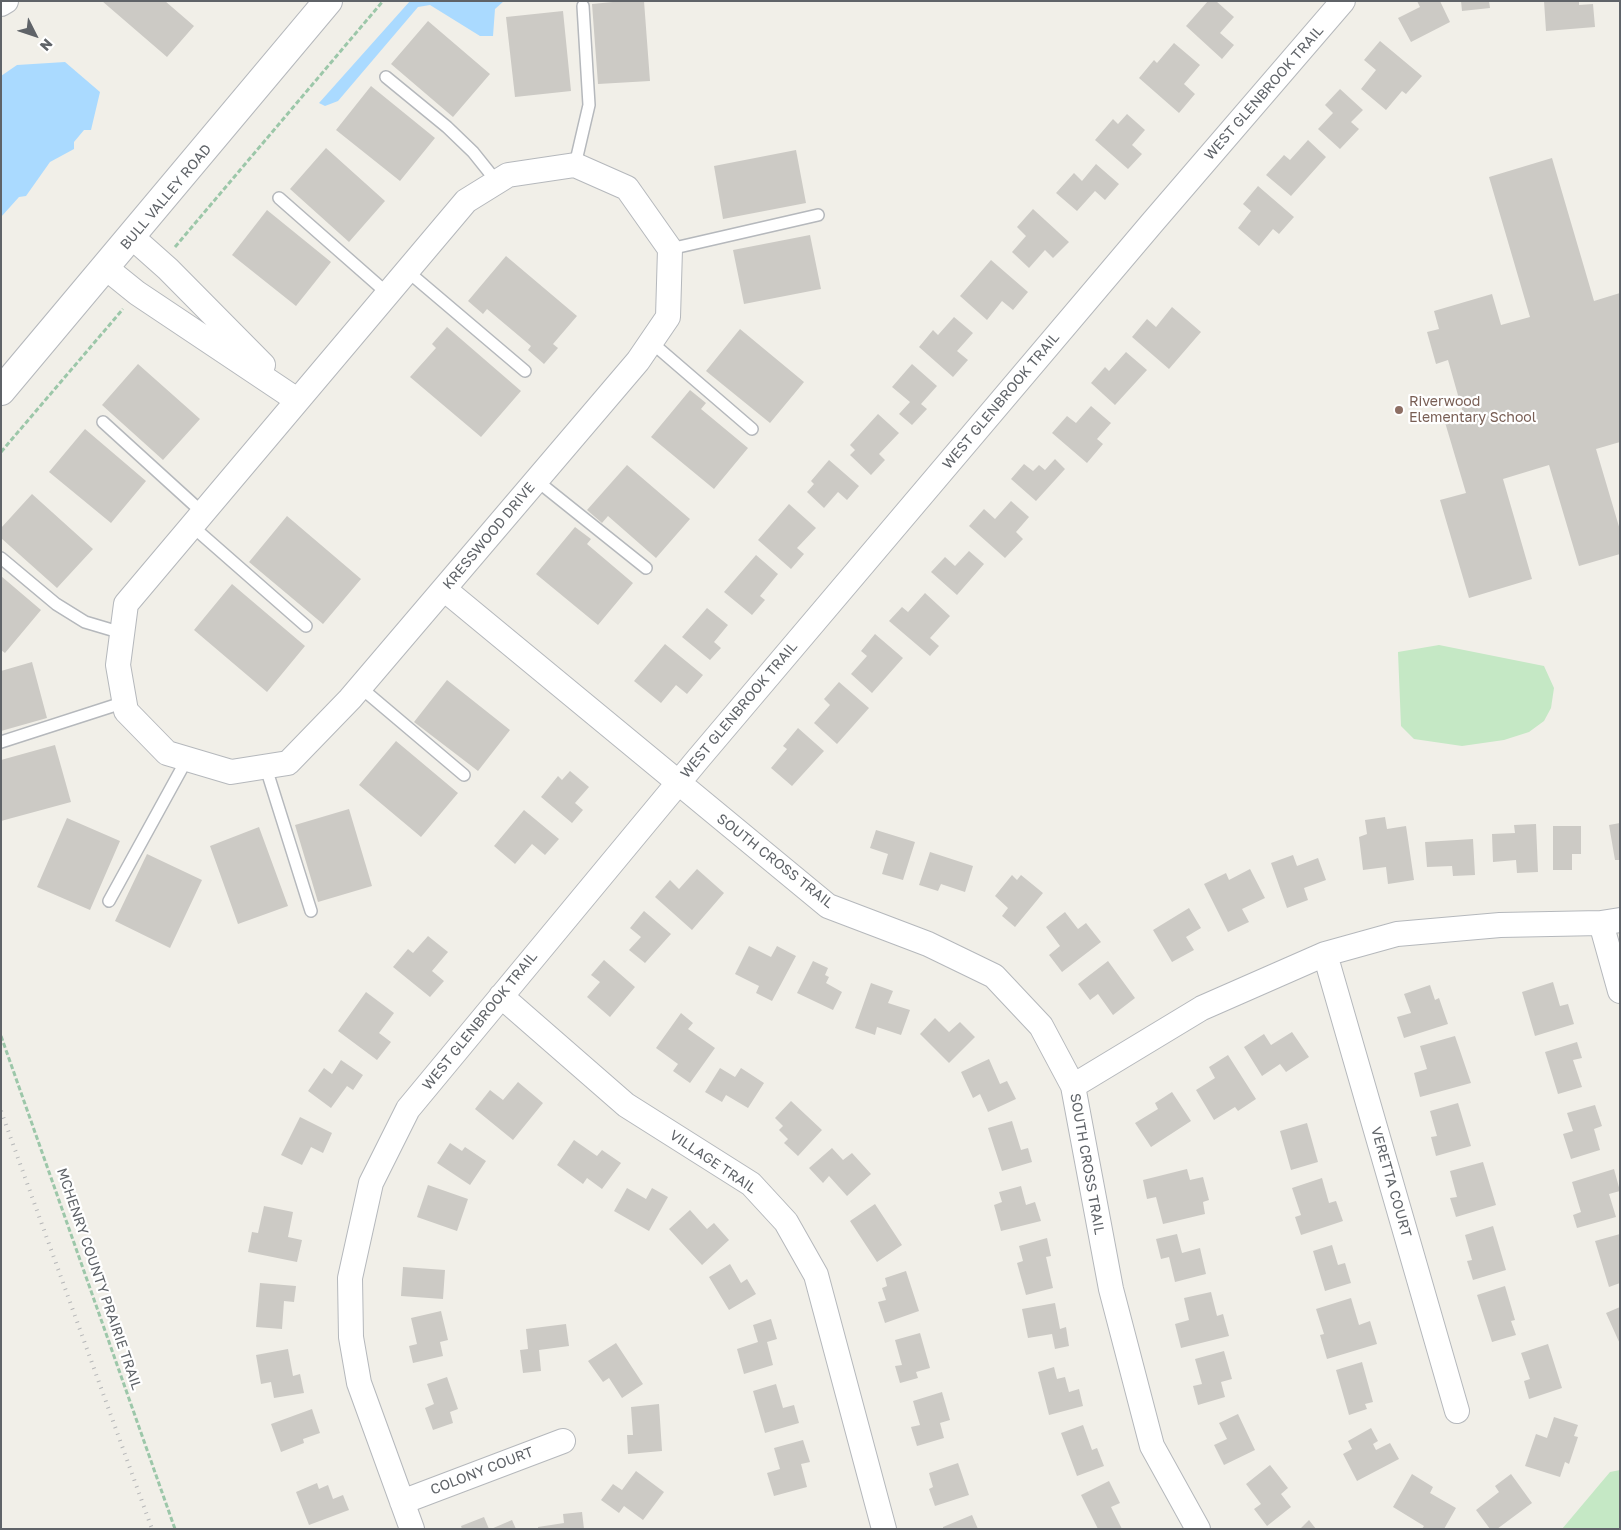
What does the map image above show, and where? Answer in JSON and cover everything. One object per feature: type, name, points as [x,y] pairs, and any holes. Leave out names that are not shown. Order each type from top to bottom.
[{"type":"street","points":[[1,4],[6,1]]},
{"type":"street","name":"BULL VALLEY ROAD","points":[[1,391],[328,1]]},
{"type":"street","name":"WEST GLENBROOK TRAIL","points":[[412,1529],[359,1383],[351,1337],[350,1278],[371,1183],[408,1109],[677,783],[1145,230],[1342,1]]},
{"type":"street","points":[[575,165],[627,188],[670,249]]},
{"type":"street","name":"KRESSWOOD DRIVE","points":[[575,165],[508,175],[466,200],[126,604],[118,666],[126,711],[167,753],[231,772],[266,768],[288,763],[360,687],[638,361],[668,317],[670,249]]},
{"type":"street","points":[[132,237],[162,263],[297,400]]},
{"type":"street","points":[[106,268],[136,293],[297,400]]},
{"type":"street","name":"SOUTH CROSS TRAIL","points":[[444,589],[828,906],[928,944],[994,976],[1041,1026],[1073,1086],[1111,1289],[1152,1446],[1198,1529]]},
{"type":"street","points":[[1073,1086],[1202,1008],[1325,954],[1397,934],[1500,925],[1610,922],[1620,991]]},
{"type":"street","name":"VERETTA COURT","points":[[1325,954],[1457,1411]]},
{"type":"street","name":"VILLAGE TRAIL","points":[[501,996],[626,1105],[751,1184],[786,1222],[816,1275],[884,1529]]},
{"type":"street","name":"COLONY COURT","points":[[402,1502],[563,1441]]},
{"type":"lane","points":[[575,165],[589,106],[583,6]]},
{"type":"lane","points":[[386,76],[447,127],[473,152],[497,182]]},
{"type":"lane","points":[[279,198],[387,293]]},
{"type":"lane","points":[[670,249],[818,215]]},
{"type":"lane","points":[[406,270],[525,371]]},
{"type":"lane","points":[[650,342],[752,429]]},
{"type":"lane","points":[[103,422],[197,520],[306,626]]},
{"type":"lane","points":[[536,480],[646,568]]},
{"type":"lane","points":[[1,558],[56,604],[85,622],[122,633]]},
{"type":"lane","points":[[360,687],[464,776]]},
{"type":"lane","points":[[1,742],[125,702]]},
{"type":"lane","points":[[109,901],[187,759]]},
{"type":"lane","points":[[266,768],[311,911]]},
{"type":"path","points":[[162,263],[383,1]]},
{"type":"path","points":[[1,452],[136,293]]},
{"type":"path","name":"MCHENRY COUNTY PRAIRIE TRAIL","points":[[1,1036],[175,1529]]},
{"type":"green space","points":[[1439,645],[1544,666],[1554,688],[1551,708],[1544,721],[1529,732],[1504,740],[1462,746],[1414,739],[1401,726],[1398,652]]},
{"type":"green space","points":[[1620,1470],[1620,1529],[1562,1529],[1610,1472]]},
{"type":"water","points":[[410,1],[504,1],[495,9],[493,36],[480,36],[430,5],[418,7],[338,101],[325,106],[319,103]]},
{"type":"water","points":[[65,62],[100,92],[91,130],[84,130],[74,142],[74,149],[50,162],[26,196],[19,197],[1,217],[1,76],[17,65]]},
{"type":"building","points":[[102,1],[165,1],[194,26],[167,57]]},
{"type":"building","points":[[644,1],[650,81],[598,84],[592,4]]},
{"type":"building","points":[[1208,1],[1216,1],[1234,17],[1220,33],[1234,45],[1222,59],[1186,26]]},
{"type":"building","points":[[1417,1],[1440,1],[1450,22],[1411,42],[1398,18],[1420,7]]},
{"type":"building","points":[[1461,1],[1489,1],[1490,8],[1462,11]]},
{"type":"building","points":[[1544,1],[1579,1],[1579,5],[1593,4],[1595,27],[1546,31]]},
{"type":"building","points":[[563,11],[571,91],[515,97],[506,17]]},
{"type":"building","points":[[428,21],[490,74],[453,117],[391,64]]},
{"type":"building","points":[[1380,41],[1422,76],[1406,94],[1402,91],[1386,110],[1361,89],[1376,70],[1364,60]]},
{"type":"building","points":[[1174,43],[1200,65],[1184,84],[1195,94],[1179,113],[1139,78],[1154,60],[1157,63]]},
{"type":"building","points":[[371,86],[435,138],[400,181],[336,130]]},
{"type":"building","points":[[1340,89],[1363,110],[1351,122],[1359,129],[1340,149],[1318,129],[1333,113],[1325,105]]},
{"type":"building","points":[[1127,114],[1145,130],[1132,145],[1142,154],[1128,169],[1095,140],[1113,119],[1118,124]]},
{"type":"building","points":[[1308,140],[1326,157],[1291,196],[1266,175],[1284,155],[1290,160]]},
{"type":"building","points":[[326,148],[385,201],[349,242],[290,189]]},
{"type":"building","points":[[796,150],[806,203],[723,219],[714,166]]},
{"type":"building","points":[[1552,158],[1594,301],[1620,293],[1620,442],[1596,449],[1620,530],[1620,554],[1579,566],[1549,465],[1503,479],[1532,579],[1469,598],[1440,500],[1466,493],[1444,419],[1463,413],[1448,360],[1436,364],[1427,332],[1439,329],[1434,311],[1492,294],[1501,325],[1530,317],[1489,177]]},
{"type":"building","points":[[1096,164],[1119,184],[1105,200],[1095,191],[1077,211],[1056,193],[1074,173],[1082,181]]},
{"type":"building","points":[[1258,186],[1294,217],[1279,234],[1273,229],[1259,246],[1238,228],[1251,211],[1243,204]]},
{"type":"building","points":[[1033,209],[1069,242],[1053,258],[1045,250],[1029,268],[1012,252],[1026,236],[1017,227]]},
{"type":"building","points":[[267,210],[331,262],[296,306],[232,255]]},
{"type":"building","points":[[810,235],[821,289],[744,304],[733,250]]},
{"type":"building","points":[[506,256],[577,316],[553,344],[558,348],[544,364],[528,350],[531,346],[487,309],[483,314],[468,301]]},
{"type":"building","points":[[991,260],[1028,292],[1013,310],[1002,301],[987,320],[960,296]]},
{"type":"building","points":[[1172,307],[1201,332],[1169,369],[1132,337],[1147,319],[1156,327]]},
{"type":"building","points":[[954,317],[973,333],[957,351],[968,360],[953,377],[919,347],[933,330],[938,335]]},
{"type":"building","points":[[447,327],[521,391],[481,437],[410,377],[436,348],[432,344]]},
{"type":"building","points":[[740,329],[804,382],[770,423],[706,371]]},
{"type":"building","points":[[1126,352],[1147,370],[1115,405],[1091,383],[1105,367],[1109,371]]},
{"type":"building","points":[[138,364],[200,419],[163,460],[102,405]]},
{"type":"building","points":[[912,364],[937,386],[921,404],[927,409],[912,425],[899,414],[910,402],[892,387]]},
{"type":"building","points":[[690,390],[706,403],[701,409],[748,448],[714,489],[651,437]]},
{"type":"building","points":[[1091,406],[1111,423],[1097,439],[1103,444],[1087,463],[1052,433],[1067,416],[1076,423]]},
{"type":"building","points":[[878,414],[899,433],[879,454],[885,460],[871,475],[850,455],[855,450],[850,445]]},
{"type":"building","points":[[85,429],[146,481],[111,523],[49,472]]},
{"type":"building","points":[[1055,459],[1065,469],[1036,501],[1011,479],[1024,464],[1033,471],[1039,465],[1045,470]]},
{"type":"building","points":[[829,460],[859,486],[847,500],[838,492],[824,508],[807,492],[814,484],[811,481]]},
{"type":"building","points":[[627,465],[690,519],[656,558],[608,516],[602,523],[587,510]]},
{"type":"building","points":[[32,494],[93,549],[57,588],[1,538],[1,528]]},
{"type":"building","points":[[1011,501],[1029,517],[1016,532],[1023,539],[1005,558],[969,526],[984,509],[995,519]]},
{"type":"building","points":[[789,504],[816,528],[797,548],[804,554],[791,569],[758,540]]},
{"type":"building","points":[[287,516],[361,579],[323,624],[249,562]]},
{"type":"building","points":[[575,527],[591,539],[587,544],[633,583],[598,625],[536,574]]},
{"type":"building","points":[[969,551],[984,564],[957,595],[931,572],[945,557],[955,566]]},
{"type":"building","points":[[756,555],[778,574],[760,596],[765,600],[752,615],[724,592]]},
{"type":"building","points":[[1,576],[41,610],[5,653],[1,650]]},
{"type":"building","points":[[232,584],[305,646],[267,692],[194,630]]},
{"type":"building","points":[[925,593],[950,616],[930,638],[939,646],[930,656],[889,621],[902,607],[908,612]]},
{"type":"building","points":[[707,608],[728,625],[714,642],[721,648],[710,660],[682,637]]},
{"type":"building","points":[[875,634],[903,658],[872,693],[851,674],[867,656],[861,651]]},
{"type":"building","points":[[665,644],[703,675],[687,694],[676,685],[661,703],[634,681]]},
{"type":"building","points":[[32,662],[47,718],[1,731],[1,671]]},
{"type":"building","points":[[447,680],[510,730],[478,771],[414,722]]},
{"type":"building","points":[[839,682],[869,708],[837,744],[814,723],[830,705],[824,699]]},
{"type":"building","points":[[798,728],[824,751],[792,786],[771,768],[787,749],[783,746]]},
{"type":"building","points":[[396,741],[458,793],[421,837],[359,785]]},
{"type":"building","points":[[55,745],[71,802],[1,821],[1,760]]},
{"type":"building","points":[[570,771],[589,787],[575,803],[583,810],[572,823],[541,797],[558,776],[562,780]]},
{"type":"building","points":[[349,809],[372,886],[318,902],[295,825]]},
{"type":"building","points":[[524,810],[559,839],[545,855],[532,844],[515,864],[494,846]]},
{"type":"building","points":[[1385,817],[1387,829],[1406,826],[1414,880],[1388,884],[1386,867],[1363,870],[1359,837],[1367,834],[1365,820]]},
{"type":"building","points":[[67,818],[120,841],[90,910],[37,887]]},
{"type":"building","points":[[1620,823],[1620,860],[1615,860],[1609,825]]},
{"type":"building","points":[[1536,824],[1538,872],[1517,873],[1516,860],[1493,862],[1492,834],[1515,833],[1514,825]]},
{"type":"building","points":[[1553,826],[1581,826],[1581,854],[1572,854],[1572,870],[1553,870]]},
{"type":"building","points":[[259,827],[288,906],[238,924],[210,846]]},
{"type":"building","points":[[876,830],[915,842],[903,880],[882,874],[888,854],[870,848]]},
{"type":"building","points":[[1473,839],[1475,875],[1453,876],[1452,866],[1427,867],[1425,842]]},
{"type":"building","points":[[930,852],[973,866],[965,892],[941,884],[938,891],[919,885]]},
{"type":"building","points":[[147,854],[202,880],[170,948],[115,921]]},
{"type":"building","points":[[1293,855],[1297,866],[1318,858],[1326,880],[1304,888],[1308,900],[1287,908],[1271,863]]},
{"type":"building","points":[[697,869],[724,893],[692,930],[655,897],[670,880],[679,889]]},
{"type":"building","points":[[1250,869],[1265,898],[1242,909],[1249,922],[1228,932],[1204,884],[1226,873],[1229,880]]},
{"type":"building","points":[[1012,875],[1017,880],[1021,875],[1043,893],[1015,927],[1002,916],[1008,908],[995,896]]},
{"type":"building","points":[[1189,908],[1201,928],[1186,937],[1194,950],[1172,962],[1153,930]]},
{"type":"building","points":[[644,911],[671,934],[645,963],[629,950],[641,937],[630,928]]},
{"type":"building","points":[[1065,912],[1078,929],[1086,923],[1101,942],[1062,972],[1049,955],[1060,946],[1046,927]]},
{"type":"building","points":[[428,936],[448,952],[432,971],[444,981],[430,997],[393,967],[408,949],[413,953]]},
{"type":"building","points":[[749,946],[771,957],[777,946],[796,956],[772,1001],[756,993],[759,986],[735,974]]},
{"type":"building","points":[[604,960],[635,987],[610,1017],[587,997],[600,982],[591,975]]},
{"type":"building","points":[[813,961],[828,968],[825,975],[829,977],[826,983],[842,992],[833,1010],[797,993]]},
{"type":"building","points":[[1108,961],[1135,998],[1113,1015],[1098,994],[1090,1000],[1078,984]]},
{"type":"building","points":[[1553,982],[1560,1006],[1568,1004],[1574,1024],[1535,1036],[1522,992]]},
{"type":"building","points":[[871,983],[893,991],[888,1003],[910,1010],[901,1035],[877,1027],[875,1035],[855,1028]]},
{"type":"building","points":[[1430,985],[1435,1000],[1439,998],[1448,1024],[1404,1038],[1397,1017],[1411,1013],[1404,994]]},
{"type":"building","points":[[366,992],[394,1013],[379,1033],[391,1042],[377,1060],[338,1031]]},
{"type":"building","points":[[681,1013],[693,1023],[688,1029],[715,1048],[690,1083],[673,1071],[678,1064],[656,1048]]},
{"type":"building","points":[[935,1018],[949,1032],[960,1022],[975,1037],[949,1063],[920,1034]]},
{"type":"building","points":[[1292,1032],[1309,1057],[1286,1072],[1280,1064],[1262,1076],[1244,1047],[1264,1034],[1271,1045]]},
{"type":"building","points":[[1455,1036],[1471,1083],[1420,1097],[1414,1073],[1427,1069],[1420,1046]]},
{"type":"building","points":[[1577,1042],[1582,1058],[1573,1060],[1582,1087],[1558,1094],[1545,1052]]},
{"type":"building","points":[[1228,1055],[1256,1099],[1238,1111],[1235,1107],[1214,1120],[1196,1090],[1215,1078],[1209,1067]]},
{"type":"building","points":[[989,1059],[1000,1084],[1007,1081],[1016,1099],[988,1112],[980,1094],[973,1098],[961,1072]]},
{"type":"building","points":[[341,1060],[363,1075],[353,1090],[347,1086],[331,1108],[308,1091],[324,1068],[332,1074]]},
{"type":"building","points":[[720,1068],[735,1077],[741,1068],[764,1083],[748,1108],[726,1095],[722,1102],[705,1092]]},
{"type":"building","points":[[518,1082],[543,1103],[513,1140],[475,1109],[490,1090],[503,1100]]},
{"type":"building","points":[[1172,1092],[1191,1121],[1151,1147],[1135,1123],[1158,1109],[1155,1103]]},
{"type":"building","points":[[791,1101],[822,1130],[798,1156],[784,1143],[788,1139],[779,1130],[783,1126],[775,1118]]},
{"type":"building","points":[[1458,1103],[1471,1146],[1436,1156],[1431,1137],[1437,1136],[1430,1111]]},
{"type":"building","points":[[1595,1105],[1602,1126],[1594,1129],[1600,1150],[1571,1159],[1563,1134],[1573,1131],[1567,1113]]},
{"type":"building","points":[[300,1117],[332,1133],[323,1153],[311,1147],[302,1165],[281,1155]]},
{"type":"building","points":[[1012,1121],[1021,1150],[1028,1148],[1032,1162],[1002,1171],[988,1128]]},
{"type":"building","points":[[1307,1123],[1318,1162],[1291,1170],[1280,1131]]},
{"type":"building","points":[[574,1140],[597,1156],[602,1150],[621,1163],[602,1189],[587,1178],[583,1184],[557,1165]]},
{"type":"building","points":[[450,1143],[462,1151],[465,1147],[486,1161],[470,1185],[437,1163]]},
{"type":"building","points":[[832,1148],[843,1160],[852,1153],[871,1174],[847,1196],[829,1176],[823,1183],[809,1168]]},
{"type":"building","points":[[1483,1162],[1496,1205],[1456,1217],[1450,1198],[1457,1197],[1450,1171]]},
{"type":"building","points":[[1187,1169],[1190,1180],[1203,1177],[1209,1200],[1203,1202],[1205,1214],[1163,1224],[1156,1197],[1147,1199],[1143,1180]]},
{"type":"building","points":[[1614,1169],[1620,1191],[1609,1194],[1616,1217],[1577,1228],[1573,1215],[1581,1212],[1572,1182]]},
{"type":"building","points":[[1322,1178],[1329,1203],[1336,1201],[1343,1221],[1301,1235],[1295,1217],[1301,1215],[1292,1188]]},
{"type":"building","points":[[428,1185],[468,1199],[457,1231],[417,1217]]},
{"type":"building","points":[[1021,1186],[1026,1205],[1035,1202],[1041,1221],[1001,1231],[994,1205],[1002,1202],[999,1192]]},
{"type":"building","points":[[627,1188],[646,1199],[652,1188],[668,1197],[649,1231],[614,1211]]},
{"type":"building","points":[[875,1204],[902,1245],[877,1262],[850,1221]]},
{"type":"building","points":[[264,1206],[293,1212],[288,1237],[302,1240],[297,1262],[248,1252],[252,1232],[258,1233]]},
{"type":"building","points":[[690,1210],[707,1229],[714,1223],[729,1240],[702,1265],[669,1229]]},
{"type":"building","points":[[1493,1226],[1506,1270],[1473,1280],[1467,1261],[1472,1260],[1465,1235]]},
{"type":"building","points":[[1177,1234],[1182,1253],[1200,1248],[1206,1274],[1175,1282],[1169,1257],[1161,1259],[1156,1239]]},
{"type":"building","points":[[1620,1234],[1620,1283],[1609,1287],[1595,1241]]},
{"type":"building","points":[[1047,1238],[1051,1256],[1046,1257],[1053,1288],[1026,1295],[1017,1263],[1023,1261],[1019,1246]]},
{"type":"building","points":[[1332,1245],[1338,1265],[1345,1263],[1351,1283],[1325,1291],[1313,1251]]},
{"type":"building","points":[[730,1264],[741,1283],[747,1279],[756,1294],[729,1310],[709,1277]]},
{"type":"building","points":[[403,1267],[445,1270],[443,1299],[401,1296]]},
{"type":"building","points":[[906,1271],[919,1311],[885,1323],[878,1302],[886,1300],[882,1288],[887,1286],[885,1278]]},
{"type":"building","points":[[260,1283],[296,1286],[294,1302],[284,1301],[282,1329],[256,1327]]},
{"type":"building","points":[[1505,1286],[1515,1320],[1511,1321],[1516,1335],[1492,1342],[1477,1295]]},
{"type":"building","points":[[1211,1292],[1217,1316],[1223,1314],[1229,1336],[1181,1348],[1175,1324],[1189,1320],[1184,1298]]},
{"type":"building","points":[[1351,1298],[1359,1325],[1370,1321],[1377,1344],[1327,1359],[1320,1335],[1324,1334],[1316,1309]]},
{"type":"building","points":[[1055,1303],[1060,1329],[1066,1327],[1069,1346],[1055,1349],[1052,1334],[1028,1338],[1022,1309]]},
{"type":"building","points":[[1620,1307],[1620,1344],[1606,1313]]},
{"type":"building","points":[[441,1311],[448,1340],[440,1342],[443,1356],[413,1363],[409,1346],[417,1344],[411,1318]]},
{"type":"building","points":[[771,1319],[777,1339],[767,1342],[773,1365],[744,1374],[737,1349],[758,1342],[753,1325]]},
{"type":"building","points":[[566,1324],[569,1346],[539,1350],[541,1371],[523,1373],[520,1350],[528,1349],[526,1329]]},
{"type":"building","points":[[920,1333],[930,1368],[916,1372],[918,1378],[900,1383],[895,1366],[902,1365],[895,1340]]},
{"type":"building","points":[[616,1343],[643,1384],[622,1398],[609,1378],[603,1382],[588,1361]]},
{"type":"building","points":[[1548,1344],[1562,1388],[1529,1399],[1524,1381],[1530,1379],[1521,1353]]},
{"type":"building","points":[[288,1349],[293,1376],[300,1374],[304,1393],[274,1398],[271,1382],[261,1384],[256,1355]]},
{"type":"building","points":[[1224,1351],[1232,1379],[1221,1382],[1225,1397],[1198,1405],[1193,1386],[1202,1384],[1195,1359]]},
{"type":"building","points":[[1362,1362],[1373,1402],[1365,1404],[1367,1409],[1349,1415],[1336,1370]]},
{"type":"building","points":[[1054,1367],[1057,1379],[1065,1377],[1069,1392],[1079,1389],[1083,1406],[1049,1415],[1038,1372]]},
{"type":"building","points":[[447,1377],[458,1409],[450,1412],[453,1423],[433,1430],[425,1408],[434,1404],[427,1384]]},
{"type":"building","points":[[776,1384],[783,1408],[794,1405],[799,1423],[765,1433],[753,1391]]},
{"type":"building","points":[[942,1392],[950,1420],[940,1423],[944,1438],[917,1446],[911,1427],[920,1425],[913,1401]]},
{"type":"building","points":[[659,1404],[662,1451],[628,1454],[627,1435],[633,1435],[631,1407]]},
{"type":"building","points":[[312,1409],[320,1433],[303,1439],[304,1443],[281,1452],[271,1424]]},
{"type":"building","points":[[1238,1414],[1255,1450],[1224,1465],[1214,1445],[1227,1439],[1219,1423]]},
{"type":"building","points":[[1554,1417],[1578,1425],[1574,1436],[1578,1437],[1569,1464],[1565,1462],[1560,1477],[1525,1466],[1536,1434],[1547,1438]]},
{"type":"building","points":[[1083,1425],[1092,1450],[1097,1448],[1104,1466],[1077,1476],[1061,1433]]},
{"type":"building","points":[[1371,1428],[1378,1441],[1373,1444],[1376,1450],[1390,1443],[1399,1459],[1357,1481],[1343,1454],[1352,1449],[1348,1441]]},
{"type":"building","points":[[803,1440],[810,1462],[801,1464],[807,1487],[774,1496],[767,1473],[780,1469],[774,1448]]},
{"type":"building","points":[[958,1463],[969,1495],[935,1506],[929,1489],[933,1487],[929,1473]]},
{"type":"building","points":[[1270,1465],[1288,1488],[1281,1494],[1291,1507],[1267,1526],[1254,1509],[1261,1504],[1246,1484]]},
{"type":"building","points":[[636,1471],[664,1492],[643,1520],[624,1506],[619,1513],[601,1500],[613,1484],[622,1490]]},
{"type":"building","points":[[1412,1474],[1433,1487],[1430,1493],[1456,1508],[1444,1529],[1422,1529],[1424,1526],[1393,1507]]},
{"type":"building","points":[[1511,1474],[1532,1503],[1497,1529],[1490,1529],[1476,1510],[1499,1492],[1495,1486]]},
{"type":"building","points":[[1109,1481],[1120,1503],[1111,1507],[1122,1529],[1098,1529],[1081,1495]]},
{"type":"building","points":[[317,1483],[319,1489],[328,1485],[333,1499],[343,1495],[349,1510],[309,1525],[296,1492]]},
{"type":"building","points":[[582,1512],[584,1529],[538,1529],[538,1527],[564,1523],[563,1514]]},
{"type":"building","points":[[972,1515],[978,1529],[943,1529],[943,1527]]},
{"type":"building","points":[[484,1517],[489,1529],[462,1529],[461,1526]]},
{"type":"building","points":[[512,1520],[516,1529],[491,1529]]},
{"type":"building","points":[[1309,1520],[1316,1529],[1300,1529]]},
{"type":"railway","points":[[1,1111],[152,1529]]},
{"type":"place","name":"Riverwood Elementary School","points":[[1399,410]]}]
